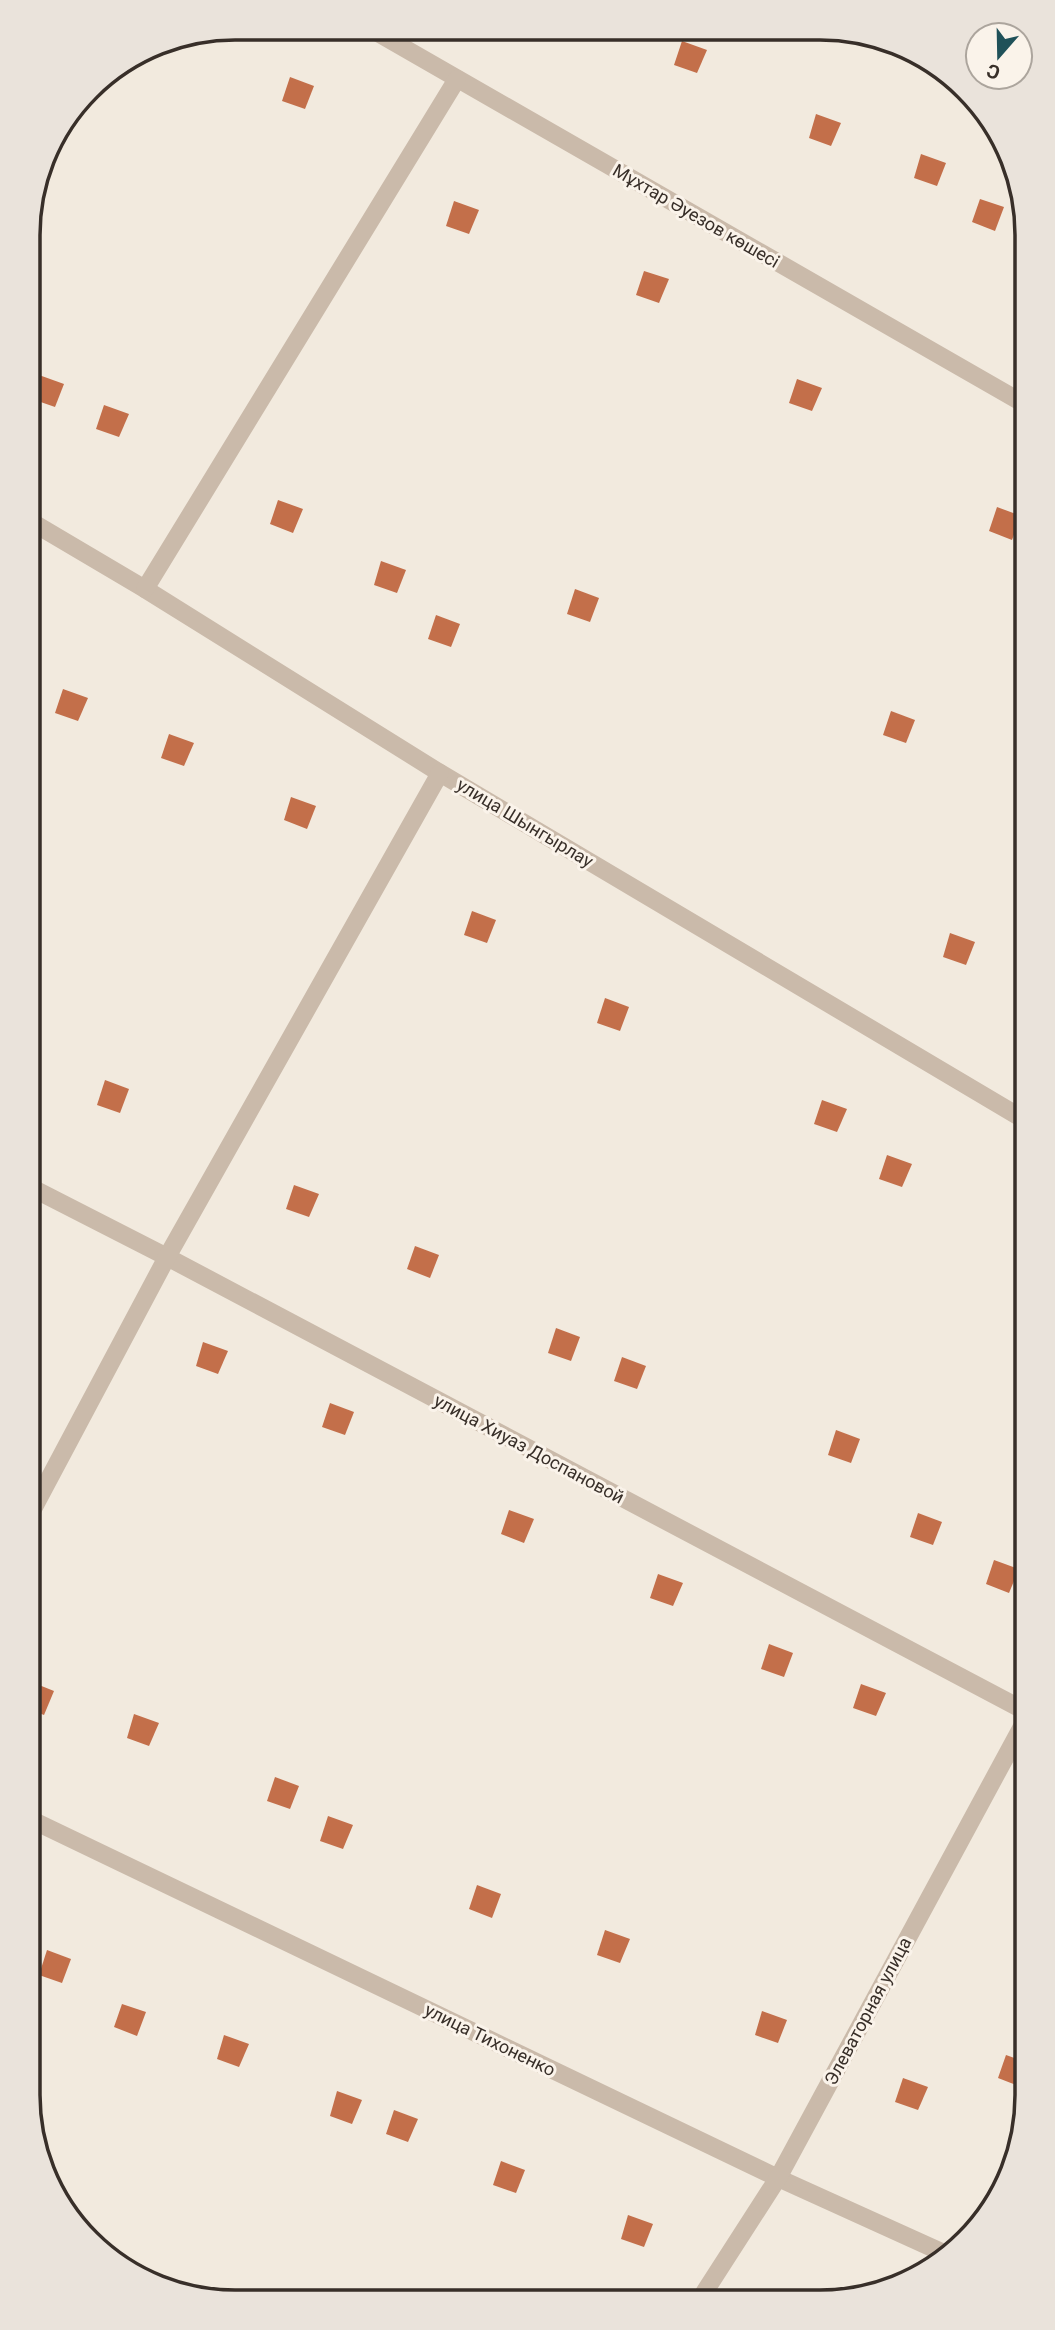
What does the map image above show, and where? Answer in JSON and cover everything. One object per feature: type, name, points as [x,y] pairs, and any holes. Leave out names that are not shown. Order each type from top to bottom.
[{"type":"street","name":"Мұхтар Әуезов көшесі","points":[[390,40],[1015,399]]},
{"type":"street","points":[[145,589],[457,79]]},
{"type":"street","name":"улица Шынгырлау","points":[[41,527],[145,589],[440,773],[1015,1114]]},
{"type":"street","points":[[40,1495],[167,1257],[440,773]]},
{"type":"street","name":"улица Хиуаз Доспановой","points":[[40,1192],[1014,1705]]},
{"type":"street","name":"Элеваторная улица","points":[[706,2290],[778,2178],[1014,1741]]},
{"type":"street","name":"улица Тихоненко","points":[[40,1824],[778,2178],[937,2250]]},
{"type":"building","points":[[682,41],[707,50],[697,73],[674,65]]},
{"type":"building","points":[[290,77],[314,86],[305,109],[282,101]]},
{"type":"building","points":[[816,114],[841,123],[831,146],[809,138]]},
{"type":"building","points":[[921,154],[946,163],[937,186],[914,178]]},
{"type":"building","points":[[980,199],[1004,207],[995,231],[972,222]]},
{"type":"building","points":[[454,201],[479,210],[469,234],[446,226]]},
{"type":"building","points":[[644,271],[669,279],[659,303],[636,295]]},
{"type":"building","points":[[41,376],[64,384],[55,407],[41,402]]},
{"type":"building","points":[[797,379],[822,388],[812,411],[789,403]]},
{"type":"building","points":[[104,405],[129,414],[119,437],[96,429]]},
{"type":"building","points":[[278,500],[303,509],[293,533],[270,524]]},
{"type":"building","points":[[997,507],[1015,514],[1012,540],[989,531]]},
{"type":"building","points":[[381,561],[406,570],[397,593],[374,585]]},
{"type":"building","points":[[575,589],[599,598],[590,622],[567,614]]},
{"type":"building","points":[[436,615],[460,624],[451,647],[428,639]]},
{"type":"building","points":[[63,689],[88,698],[78,721],[55,713]]},
{"type":"building","points":[[891,711],[915,720],[906,743],[883,735]]},
{"type":"building","points":[[169,734],[194,743],[184,766],[161,758]]},
{"type":"building","points":[[291,797],[316,806],[307,829],[284,820]]},
{"type":"building","points":[[472,911],[496,920],[487,943],[464,935]]},
{"type":"building","points":[[950,933],[975,942],[966,965],[943,957]]},
{"type":"building","points":[[605,998],[629,1007],[620,1031],[597,1023]]},
{"type":"building","points":[[105,1080],[129,1089],[120,1113],[97,1105]]},
{"type":"building","points":[[822,1100],[847,1109],[837,1132],[814,1124]]},
{"type":"building","points":[[887,1155],[912,1164],[902,1187],[879,1179]]},
{"type":"building","points":[[294,1185],[319,1194],[309,1217],[286,1209]]},
{"type":"building","points":[[415,1246],[439,1255],[430,1278],[407,1269]]},
{"type":"building","points":[[556,1328],[580,1337],[571,1361],[548,1353]]},
{"type":"building","points":[[203,1342],[228,1351],[218,1374],[196,1366]]},
{"type":"building","points":[[622,1357],[646,1366],[637,1389],[614,1381]]},
{"type":"building","points":[[330,1403],[354,1412],[345,1435],[322,1427]]},
{"type":"building","points":[[836,1430],[860,1439],[851,1463],[828,1455]]},
{"type":"building","points":[[509,1510],[534,1519],[524,1543],[501,1534]]},
{"type":"building","points":[[918,1513],[942,1522],[933,1545],[910,1537]]},
{"type":"building","points":[[994,1560],[1014,1567],[1014,1580],[1009,1593],[986,1584]]},
{"type":"building","points":[[658,1574],[683,1583],[673,1606],[650,1598]]},
{"type":"building","points":[[769,1644],[793,1653],[784,1677],[761,1669]]},
{"type":"building","points":[[861,1684],[886,1693],[876,1716],[853,1708]]},
{"type":"building","points":[[40,1685],[54,1691],[44,1715],[40,1713]]},
{"type":"building","points":[[134,1714],[159,1723],[149,1746],[127,1738]]},
{"type":"building","points":[[275,1777],[299,1786],[290,1809],[267,1801]]},
{"type":"building","points":[[328,1816],[353,1825],[343,1849],[320,1841]]},
{"type":"building","points":[[477,1885],[501,1894],[492,1918],[469,1909]]},
{"type":"building","points":[[605,1930],[630,1939],[620,1963],[597,1955]]},
{"type":"building","points":[[47,1950],[71,1959],[62,1983],[40,1975]]},
{"type":"building","points":[[122,2004],[146,2012],[137,2036],[114,2027]]},
{"type":"building","points":[[762,2011],[787,2020],[778,2043],[755,2035]]},
{"type":"building","points":[[224,2035],[249,2044],[239,2067],[217,2059]]},
{"type":"building","points":[[1006,2055],[1014,2058],[1014,2084],[998,2078]]},
{"type":"building","points":[[903,2078],[928,2087],[918,2110],[895,2102]]},
{"type":"building","points":[[337,2091],[362,2100],[352,2124],[330,2116]]},
{"type":"building","points":[[394,2110],[418,2119],[408,2142],[386,2134]]},
{"type":"building","points":[[501,2161],[525,2170],[516,2193],[493,2185]]},
{"type":"building","points":[[628,2215],[653,2224],[644,2247],[621,2239]]}]
